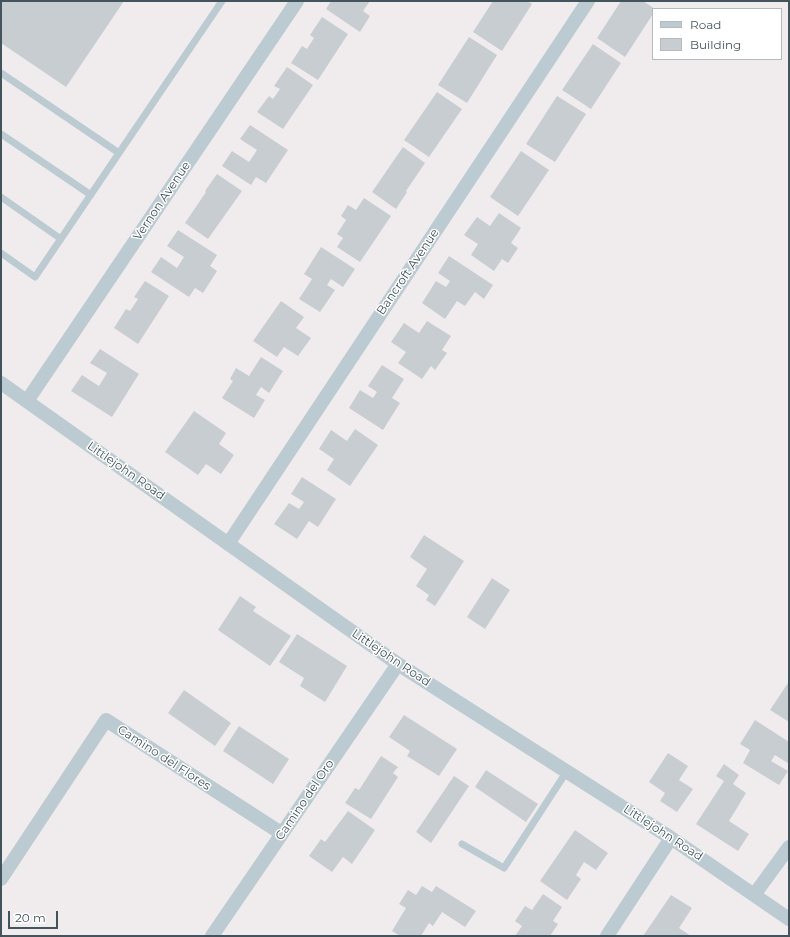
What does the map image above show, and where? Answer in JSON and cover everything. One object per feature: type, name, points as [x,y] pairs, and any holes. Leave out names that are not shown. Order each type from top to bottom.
[{"type":"street","name":"Vernon Avenue","points":[[26,401],[297,1]]},
{"type":"street","name":"Bancroft Avenue","points":[[228,544],[588,1]]},
{"type":"street","name":"Littlejohn Road","points":[[1,383],[398,664],[671,838],[789,919]]},
{"type":"street","name":"Camino del Oro","points":[[212,936],[398,664]]},
{"type":"street","name":"Camino del Flores","points":[[1,879],[106,720],[281,833]]},
{"type":"street","points":[[606,936],[671,838]]},
{"type":"street","points":[[754,895],[789,847]]},
{"type":"lane","points":[[1,253],[35,277],[222,1]]},
{"type":"lane","points":[[1,73],[119,153]]},
{"type":"lane","points":[[1,134],[91,195]]},
{"type":"lane","points":[[1,197],[61,239]]},
{"type":"lane","points":[[462,844],[504,868],[567,772]]},
{"type":"building","points":[[1,1],[124,1],[66,87],[1,43]]},
{"type":"building","points":[[331,1],[370,1],[363,11],[370,16],[360,32],[326,9]]},
{"type":"building","points":[[493,1],[527,1],[532,4],[502,51],[473,32]]},
{"type":"building","points":[[621,1],[643,1],[654,8],[652,8],[652,16],[625,57],[597,38]]},
{"type":"building","points":[[322,17],[348,34],[318,80],[291,63],[302,46],[307,49],[314,38],[310,35]]},
{"type":"building","points":[[469,37],[497,55],[467,103],[438,85]]},
{"type":"building","points":[[593,44],[621,63],[591,109],[562,90]]},
{"type":"building","points":[[287,67],[313,85],[283,129],[257,112],[269,96],[273,99],[280,89],[274,86]]},
{"type":"building","points":[[437,92],[462,109],[429,157],[404,140]]},
{"type":"building","points":[[557,96],[586,114],[555,162],[526,144]]},
{"type":"building","points":[[250,125],[288,150],[266,183],[256,177],[251,185],[222,166],[232,151],[249,162],[257,150],[240,139]]},
{"type":"building","points":[[403,147],[425,163],[396,209],[372,192]]},
{"type":"building","points":[[521,151],[549,170],[518,216],[490,197]]},
{"type":"building","points":[[217,174],[242,191],[208,239],[185,223]]},
{"type":"building","points":[[364,198],[391,216],[360,262],[337,247],[343,238],[337,234],[346,220],[341,216],[348,205],[356,210]]},
{"type":"building","points":[[499,213],[521,228],[511,243],[518,248],[508,263],[502,259],[494,271],[471,255],[478,244],[464,235],[477,217],[490,226]]},
{"type":"building","points":[[178,230],[217,255],[210,266],[217,271],[203,293],[195,288],[189,297],[151,272],[161,257],[177,268],[184,257],[167,246]]},
{"type":"building","points":[[321,247],[355,269],[343,287],[331,279],[327,285],[335,290],[320,312],[299,299],[312,279],[304,274]]},
{"type":"building","points":[[449,256],[493,285],[484,299],[475,292],[465,306],[457,301],[445,319],[422,303],[436,281],[446,287],[450,281],[438,273]]},
{"type":"building","points":[[145,281],[169,296],[138,344],[114,328],[126,309],[130,311],[138,299],[134,297]]},
{"type":"building","points":[[281,301],[304,317],[296,328],[311,338],[298,356],[284,347],[277,357],[253,341]]},
{"type":"building","points":[[427,321],[451,336],[442,350],[447,353],[435,370],[431,366],[422,379],[398,363],[406,352],[391,342],[404,323],[419,333]]},
{"type":"building","points":[[100,349],[139,374],[112,417],[71,391],[82,375],[99,386],[107,373],[90,363]]},
{"type":"building","points":[[261,357],[283,371],[269,393],[261,387],[256,395],[265,400],[254,418],[222,398],[233,381],[230,379],[236,368],[249,376]]},
{"type":"building","points":[[382,365],[404,379],[392,398],[400,403],[383,430],[349,408],[360,390],[373,398],[377,392],[368,386]]},
{"type":"building","points":[[194,411],[226,433],[219,444],[234,455],[221,474],[206,464],[198,475],[165,452]]},
{"type":"building","points":[[355,429],[378,445],[350,486],[327,470],[334,459],[319,449],[331,430],[347,441]]},
{"type":"building","points":[[302,477],[336,499],[318,527],[309,521],[297,539],[274,524],[289,503],[299,509],[304,502],[291,494]]},
{"type":"building","points":[[424,535],[464,561],[435,606],[426,600],[429,595],[416,586],[427,569],[410,557]]},
{"type":"building","points":[[492,578],[510,590],[485,629],[467,617]]},
{"type":"building","points":[[240,596],[256,607],[253,611],[291,636],[270,666],[218,630]]},
{"type":"building","points":[[297,634],[347,666],[325,702],[300,686],[304,678],[279,662]]},
{"type":"building","points":[[788,683],[789,684],[789,722],[770,710]]},
{"type":"building","points":[[184,690],[231,723],[215,746],[168,713]]},
{"type":"building","points":[[404,715],[457,749],[439,776],[407,756],[410,751],[389,737]]},
{"type":"building","points":[[755,720],[789,742],[789,764],[775,755],[771,761],[788,771],[779,785],[743,763],[750,750],[740,744]]},
{"type":"building","points":[[239,726],[289,759],[273,784],[223,751]]},
{"type":"building","points":[[668,753],[688,766],[679,780],[693,789],[677,812],[660,801],[665,793],[649,782]]},
{"type":"building","points":[[381,756],[398,767],[393,773],[398,777],[371,819],[345,803],[355,788],[359,790]]},
{"type":"building","points":[[724,764],[739,775],[733,784],[746,793],[729,821],[749,834],[738,851],[696,824],[724,781],[716,776]]},
{"type":"building","points":[[486,770],[538,804],[526,822],[475,787]]},
{"type":"building","points":[[454,776],[469,786],[431,843],[416,832]]},
{"type":"building","points":[[348,811],[375,830],[352,864],[343,857],[332,872],[309,856],[321,839],[325,842]]},
{"type":"building","points":[[575,830],[608,853],[596,870],[584,862],[576,875],[581,879],[567,900],[540,881]]},
{"type":"building","points":[[422,886],[432,892],[436,886],[476,911],[465,927],[442,912],[433,926],[429,923],[421,936],[400,936],[392,931],[406,908],[399,904],[408,890],[416,895]]},
{"type":"building","points":[[543,894],[562,907],[553,921],[558,924],[550,936],[515,936],[522,926],[515,921],[525,906],[532,910]]},
{"type":"building","points":[[671,895],[692,908],[679,928],[691,936],[643,936]]}]
